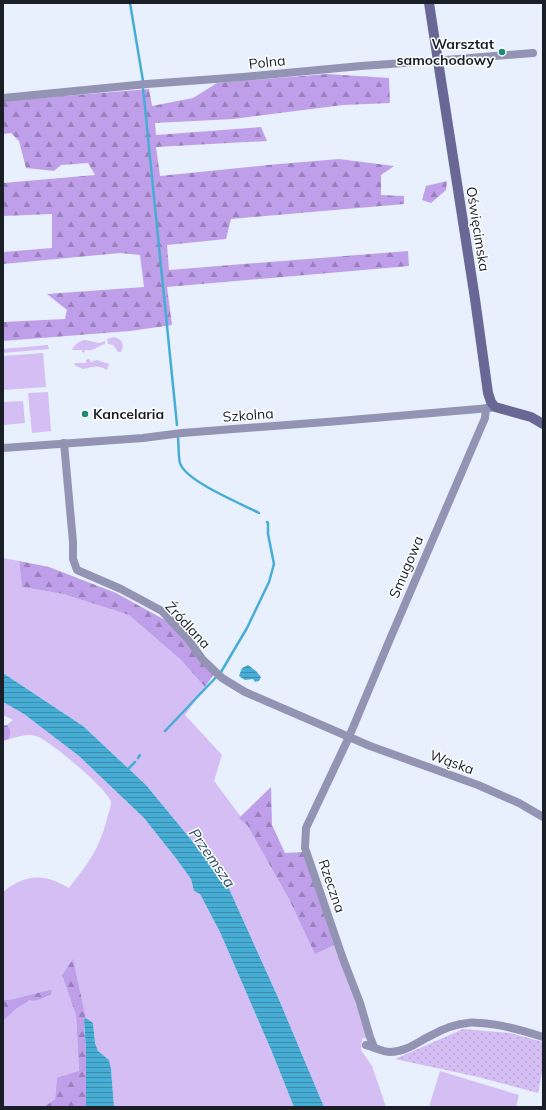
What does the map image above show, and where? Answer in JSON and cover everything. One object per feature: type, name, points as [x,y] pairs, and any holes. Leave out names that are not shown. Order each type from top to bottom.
[{"type":"street","name":"Oświęcimska","points":[[429,3],[491,408]]},
{"type":"street","name":"Polna","points":[[3,98],[147,84],[533,53]]},
{"type":"street","points":[[491,408],[531,417],[543,424]]},
{"type":"street","name":"Szkolna","points":[[3,448],[143,438],[182,433],[491,408]]},
{"type":"street","name":"Smugowa","points":[[349,737],[485,418],[491,408]]},
{"type":"street","name":"Źródlana","points":[[64,443],[73,542],[73,559],[77,570],[121,589],[162,611],[188,640],[203,660],[219,675],[245,692],[349,737]]},
{"type":"street","name":"Wąska","points":[[349,737],[478,785],[519,803],[543,817]]},
{"type":"street","name":"Rzeczna","points":[[349,737],[306,828],[305,848],[343,959],[360,1003],[370,1037],[370,1046],[389,1052],[401,1051],[449,1027],[468,1023],[505,1026],[543,1037]]},
{"type":"shaded area","points":[[114,337],[119,339],[123,344],[121,352],[118,352],[113,345],[108,344],[107,339]]},
{"type":"shaded area","points":[[85,340],[99,343],[105,341],[105,344],[92,350],[85,350],[84,353],[82,350],[72,350],[77,343]]},
{"type":"shaded area","points":[[48,345],[49,349],[3,353],[3,349]]},
{"type":"shaded area","points":[[43,353],[46,387],[3,390],[3,356]]},
{"type":"shaded area","points":[[88,359],[91,362],[97,360],[109,364],[107,370],[98,367],[83,369],[74,365],[75,363],[86,363],[86,360]]},
{"type":"shaded area","points":[[48,392],[51,431],[32,433],[28,393]]},
{"type":"shaded area","points":[[23,401],[25,423],[3,425],[3,402]]},
{"type":"shaded area","points":[[3,558],[19,561],[22,587],[63,594],[129,615],[181,660],[205,687],[185,715],[222,755],[214,781],[247,825],[289,899],[315,953],[334,945],[368,1037],[362,1039],[361,1050],[372,1066],[386,1107],[324,1107],[280,1002],[226,882],[146,785],[83,726],[3,673]]},
{"type":"shaded area","points":[[3,702],[24,714],[79,756],[144,818],[191,879],[194,891],[200,894],[220,932],[294,1107],[114,1107],[109,1060],[98,1051],[95,1043],[93,1023],[86,1018],[73,960],[62,975],[76,1015],[79,1072],[57,1079],[55,1099],[44,1107],[3,1107],[3,1021],[16,1009],[30,1000],[37,1001],[51,995],[52,990],[3,1000],[3,892],[19,882],[35,878],[51,880],[69,888],[97,847],[105,827],[111,802],[108,796],[90,777],[43,739],[30,735],[9,739],[10,732],[7,725],[13,720],[3,715]]},
{"type":"shaded area","points":[[463,1029],[510,1033],[543,1042],[543,1067],[538,1093],[478,1077],[395,1059]]},
{"type":"shaded area","points":[[440,1071],[519,1095],[516,1107],[429,1107]]},
{"type":"green space","points":[[327,74],[389,78],[390,103],[343,105],[233,119],[155,123],[156,135],[261,127],[267,141],[156,147],[160,176],[339,159],[394,166],[381,175],[381,195],[404,196],[404,204],[231,219],[226,239],[167,245],[169,270],[408,251],[409,266],[167,287],[172,325],[130,331],[3,341],[3,322],[65,319],[67,310],[47,294],[144,287],[140,255],[120,253],[3,264],[3,252],[52,248],[52,214],[3,216],[3,183],[95,175],[88,163],[61,165],[54,171],[26,168],[19,141],[11,133],[3,134],[3,101],[149,89],[152,106],[193,98],[217,83]]},
{"type":"green space","points":[[447,181],[446,190],[431,203],[422,200],[426,186]]},
{"type":"green space","points":[[19,561],[49,567],[116,593],[174,625],[214,674],[205,687],[181,660],[129,615],[63,594],[22,587]]},
{"type":"green space","points":[[7,725],[10,730],[10,737],[9,739],[3,741],[3,726]]},
{"type":"green space","points":[[271,787],[272,825],[285,853],[303,852],[334,945],[315,954],[289,899],[247,825],[239,818]]},
{"type":"green space","points":[[73,959],[86,1018],[84,1019],[86,1051],[86,1107],[44,1107],[55,1099],[57,1078],[79,1071],[76,1015],[62,975]]},
{"type":"green space","points":[[52,990],[51,995],[38,1000],[30,1000],[16,1009],[3,1021],[3,1000],[9,1000]]},
{"type":"water","points":[[248,665],[261,677],[259,681],[255,682],[253,679],[245,680],[239,676],[242,668]]},
{"type":"water","points":[[3,673],[83,726],[146,785],[226,882],[280,1002],[324,1107],[294,1107],[220,932],[200,894],[194,891],[191,879],[175,857],[144,818],[79,756],[24,714],[3,702]]},
{"type":"water","points":[[86,1018],[93,1023],[95,1043],[98,1051],[109,1060],[114,1107],[86,1107],[86,1051],[84,1019]]},
{"type":"waterway","points":[[130,3],[143,81]]},
{"type":"waterway","points":[[143,88],[177,425]]},
{"type":"waterway","points":[[178,438],[179,460],[184,470],[192,477],[215,491],[259,513]]},
{"type":"waterway","points":[[165,731],[221,672],[247,628],[269,582],[274,564],[267,522]]},
{"type":"waterway","points":[[127,770],[135,762]]},
{"type":"place","name":"Warsztat samochodowy","points":[[502,52]]},
{"type":"place","name":"Kancelaria","points":[[85,414]]},
{"type":"water label","name":"Przemsza","points":[[212,858]]}]
